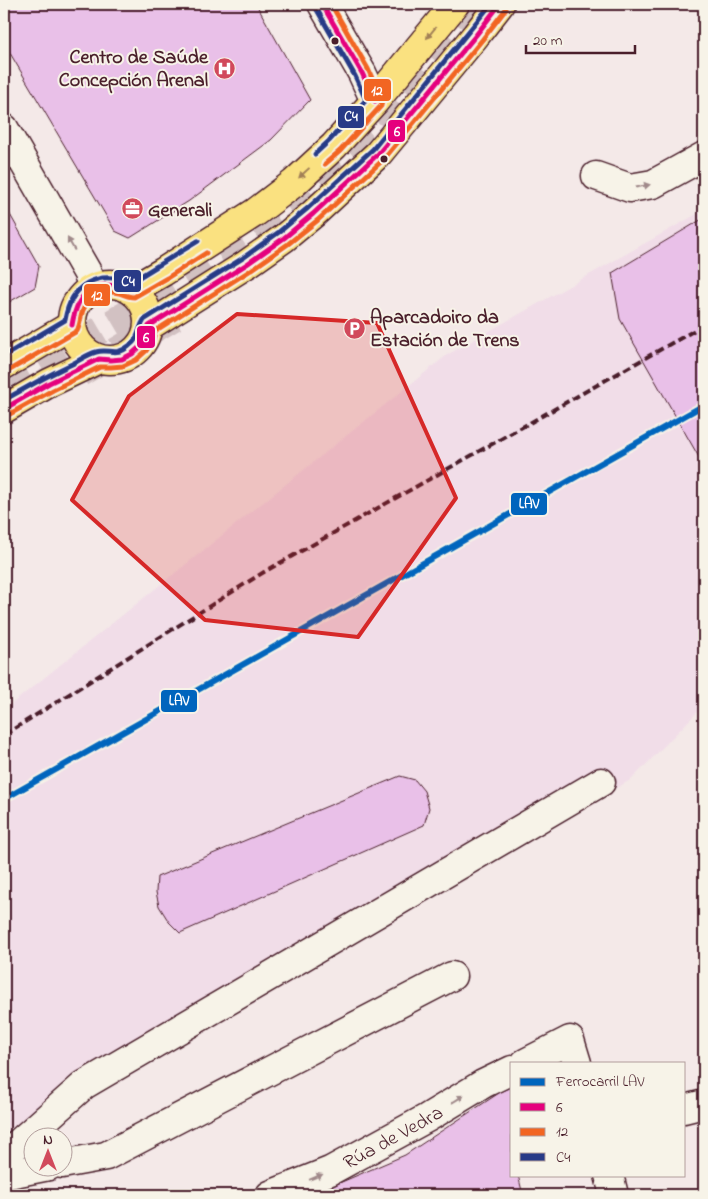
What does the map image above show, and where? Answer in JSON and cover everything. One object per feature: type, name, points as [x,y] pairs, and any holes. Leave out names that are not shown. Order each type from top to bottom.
[{"type":"main road","points":[[132,290],[256,212],[294,182],[334,146],[375,101],[454,4]]},
{"type":"main road","points":[[149,326],[247,264],[284,238],[342,188],[378,154],[500,4]]},
{"type":"main road","points":[[104,284],[114,284],[132,290],[142,300],[148,312],[149,326],[146,337],[140,347],[132,354],[122,359],[99,359],[89,354],[80,346],[72,325],[72,315],[75,307],[86,292],[104,284]]},
{"type":"main road","points":[[4,365],[72,325]]},
{"type":"main road","points":[[4,409],[49,383],[99,359]]},
{"type":"street","points":[[322,4],[362,73],[375,101]]},
{"type":"street","points":[[4,128],[94,287]]},
{"type":"street","points":[[596,176],[630,188],[653,184],[704,156]]},
{"type":"street","points":[[4,1156],[84,1085],[601,782]]},
{"type":"street","points":[[72,1162],[106,1156],[452,976]]},
{"type":"street","points":[[527,1062],[570,1040],[577,1062]]},
{"type":"street","name":"Rúa de Vedra","points":[[270,1195],[330,1171],[427,1118],[483,1084],[510,1071]]},
{"type":"street","points":[[686,1108],[704,1104]]},
{"type":"street","points":[[4,1175],[22,1171]]},
{"type":"street","points":[[609,1176],[614,1195]]},
{"type":"highlighted area","points":[[237,314],[377,323],[456,498],[358,637],[205,620],[72,500],[129,396]]},
{"type":"shaded area","points":[[704,210],[704,705],[632,779],[32,1126],[22,1126],[22,1132],[20,1133],[4,1133],[4,710],[447,355]]},
{"type":"building","points":[[4,4],[256,4],[310,100],[271,140],[189,201],[130,238],[115,231],[4,43]]},
{"type":"building","points":[[4,204],[39,266],[35,287],[4,305]]},
{"type":"building","points":[[704,218],[704,466],[620,319],[612,273]]},
{"type":"building","points":[[400,776],[415,780],[424,791],[429,808],[424,825],[180,933],[169,922],[159,906],[156,892],[157,877]]},
{"type":"building","points":[[510,1088],[510,1176],[518,1176],[523,1195],[311,1195],[405,1155],[499,1093]]},
{"type":"tunnel","points":[[4,387],[202,270],[294,209],[374,137],[475,4]]},
{"type":"tunnel","points":[[80,373],[174,317]]},
{"type":"railway","points":[[4,735],[264,572],[704,325]]},
{"type":"rail line","name":"LAV","points":[[4,799],[704,405]]},
{"type":"transit line","name":"6","points":[[322,4],[362,73],[375,101]]},
{"type":"transit line","name":"12","points":[[325,164],[340,151],[381,106],[382,101],[368,69],[331,4]]},
{"type":"transit line","name":"C4","points":[[4,400],[90,354],[101,351],[116,352],[124,349],[133,343],[144,320],[243,258],[279,232],[373,149],[491,4]]},
{"type":"transit line","name":"6","points":[[4,409],[49,383],[99,359],[122,359],[132,354],[140,347],[146,337],[149,326],[247,264],[284,238],[378,154],[500,4]]},
{"type":"transit line","name":"C4","points":[[315,154],[366,100],[355,76],[316,8]]},
{"type":"transit line","name":"12","points":[[8,415],[100,367],[123,366],[136,360],[146,351],[153,340],[155,331],[251,270],[318,220],[384,159],[506,9]]},
{"type":"transit line","name":"C4","points":[[4,356],[65,320],[73,297],[87,283],[107,278],[131,282],[198,241]]},
{"type":"transit line","name":"12","points":[[8,371],[77,331],[84,308],[94,296],[109,292],[134,297],[206,253]]},
{"type":"transit line","name":"6","points":[[72,325],[79,302],[91,289],[109,285],[132,290]]},
{"type":"place","name":"Centro de Saúde Concepción Arenal","points":[[224,68]]},
{"type":"place","name":"Generali","points":[[132,209]]},
{"type":"place","name":"Aparcadoiro da Estación de Trens","points":[[354,328]]}]
